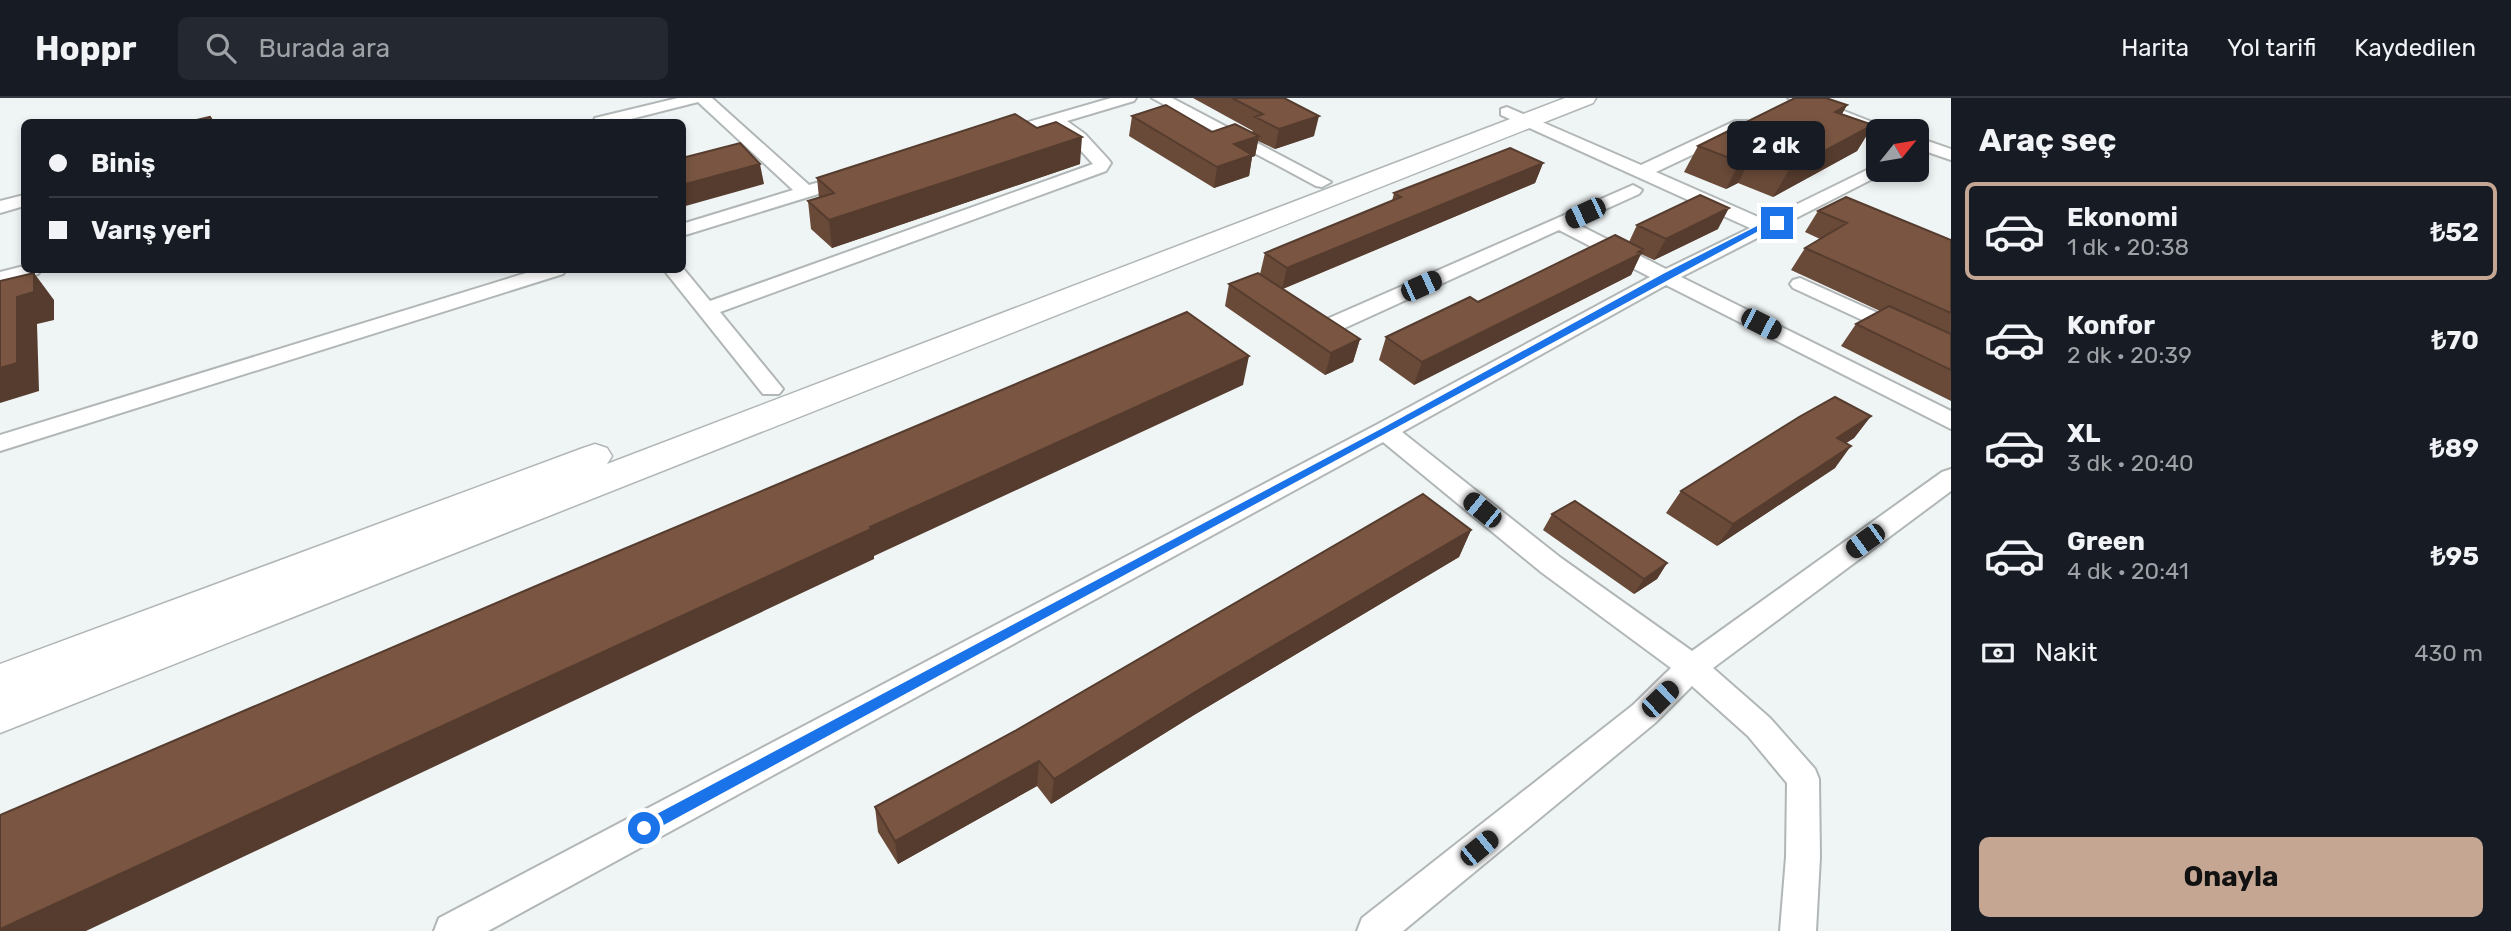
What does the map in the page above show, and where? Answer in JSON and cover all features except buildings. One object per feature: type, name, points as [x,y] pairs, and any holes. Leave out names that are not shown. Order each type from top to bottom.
[{"type":"street","points":[[613,119],[697,98]]},
{"type":"street","points":[[703,98],[805,191]]},
{"type":"street","points":[[977,142],[1128,98]]},
{"type":"street","points":[[1160,98],[1322,182]]},
{"type":"street","points":[[0,682],[1322,182],[1526,110],[1585,98]]},
{"type":"street","points":[[1793,100],[1866,124]]},
{"type":"street","points":[[1526,110],[1637,181],[1762,226]]},
{"type":"street","points":[[0,715],[1526,110]]},
{"type":"street","points":[[1328,327],[1561,224],[1761,116]]},
{"type":"street","points":[[705,310],[913,237],[1100,167],[1102,163],[1096,154],[1054,120]]},
{"type":"street","points":[[1929,149],[1951,155]]},
{"type":"street","points":[[686,229],[872,172]]},
{"type":"street","points":[[452,931],[1385,431],[1667,275],[1762,226],[1777,223],[1866,178]]},
{"type":"street","points":[[0,207],[21,202]]},
{"type":"street","points":[[1561,224],[1667,275],[1951,421]]},
{"type":"street","points":[[0,278],[21,273]]},
{"type":"street","points":[[0,443],[546,273]]},
{"type":"street","points":[[676,273],[771,389]]},
{"type":"street","points":[[1800,284],[1951,354]]},
{"type":"street","points":[[1385,431],[1551,565],[1692,667],[1759,727],[1803,779],[1803,857],[1798,931]]},
{"type":"street","points":[[1375,931],[1644,714],[1692,667],[1951,478]]},
{"type":"route","points":[[644,828],[1385,431],[1667,275],[1762,226],[1777,223]]}]
